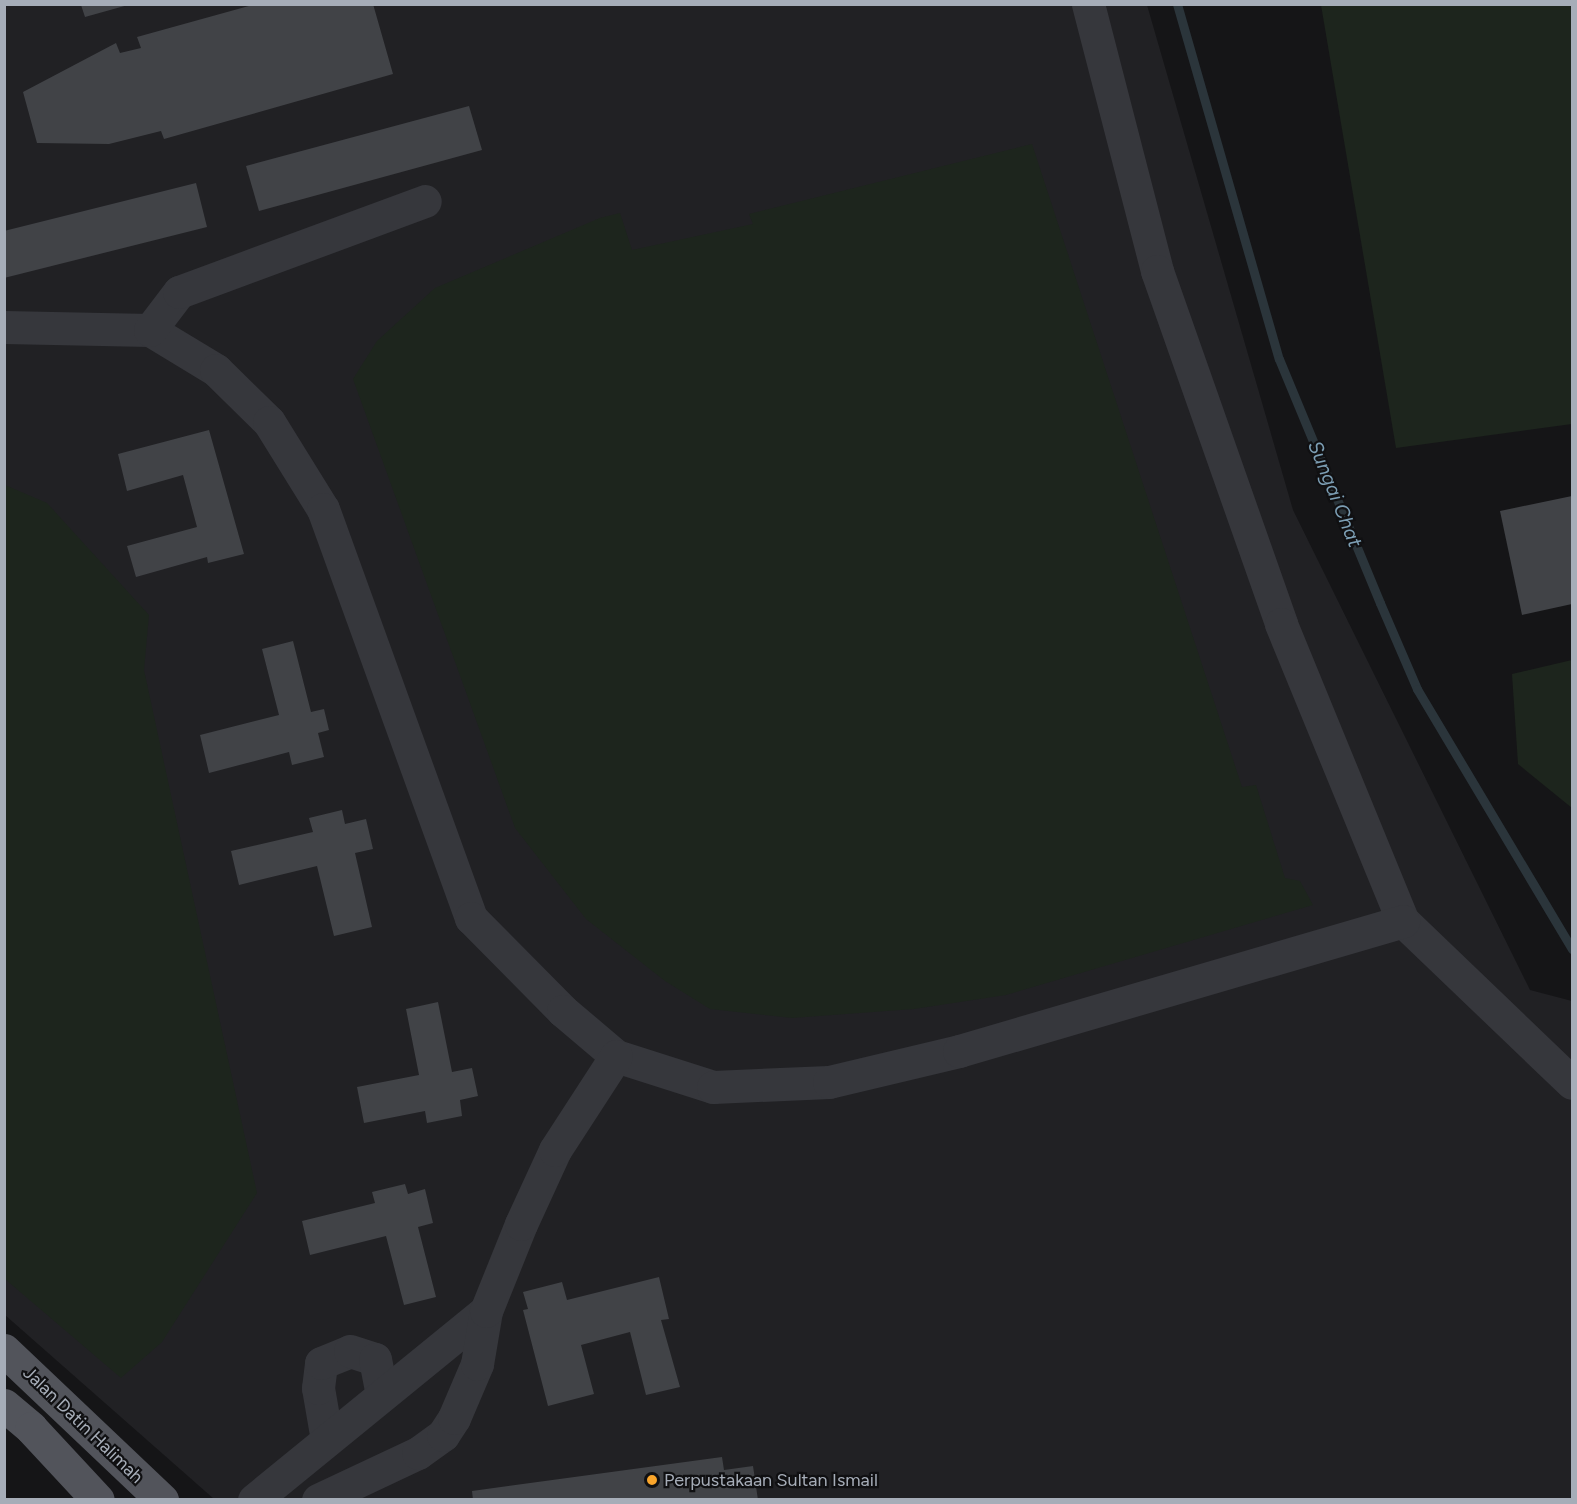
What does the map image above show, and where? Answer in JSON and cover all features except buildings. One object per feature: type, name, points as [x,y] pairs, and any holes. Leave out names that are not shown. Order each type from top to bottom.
[{"type":"main road","name":"Jalan Datin Halimah","points":[[4,1350],[162,1500]]},
{"type":"main road","name":"Jalan Datin Halimah","points":[[4,1405],[31,1428],[98,1500]]},
{"type":"street","points":[[1088,4],[1161,282],[1281,624],[1403,921],[1572,1083]]},
{"type":"street","points":[[150,330],[179,292],[425,201]]},
{"type":"street","points":[[4,327],[150,330],[216,370],[269,422],[323,509],[471,918],[563,1011],[616,1056],[713,1087],[829,1082],[959,1051],[1403,921]]},
{"type":"street","points":[[318,1500],[418,1453],[443,1435],[454,1418],[477,1364],[486,1311],[521,1224],[555,1150],[616,1056]]},
{"type":"street","points":[[254,1500],[486,1311]]},
{"type":"street","points":[[327,1440],[318,1388],[321,1363],[350,1351],[375,1359],[382,1394]]},
{"type":"shaded area","points":[[5,5],[1147,5],[1293,510],[1530,990],[1572,1001],[1572,1499],[214,1499],[5,1315]]},
{"type":"shaded area","points":[[1321,5],[1572,5],[1572,424],[1396,448]]},
{"type":"shaded area","points":[[1032,144],[1242,787],[1256,785],[1285,878],[1300,881],[1313,905],[1006,995],[914,1009],[792,1018],[710,1009],[665,981],[586,919],[515,828],[353,379],[377,341],[435,288],[600,218],[620,213],[632,250],[753,224],[749,214]]},
{"type":"shaded area","points":[[5,485],[47,503],[149,615],[144,670],[257,1193],[162,1342],[121,1378],[5,1279]]},
{"type":"shaded area","points":[[1572,660],[1572,808],[1518,764],[1512,674]]},
{"type":"waterway","name":"Sungai Chat","points":[[1177,4],[1279,359],[1380,603],[1417,689],[1572,949]]},
{"type":"place","name":"Perpustakaan Sultan Ismail","points":[[652,1480]]}]
